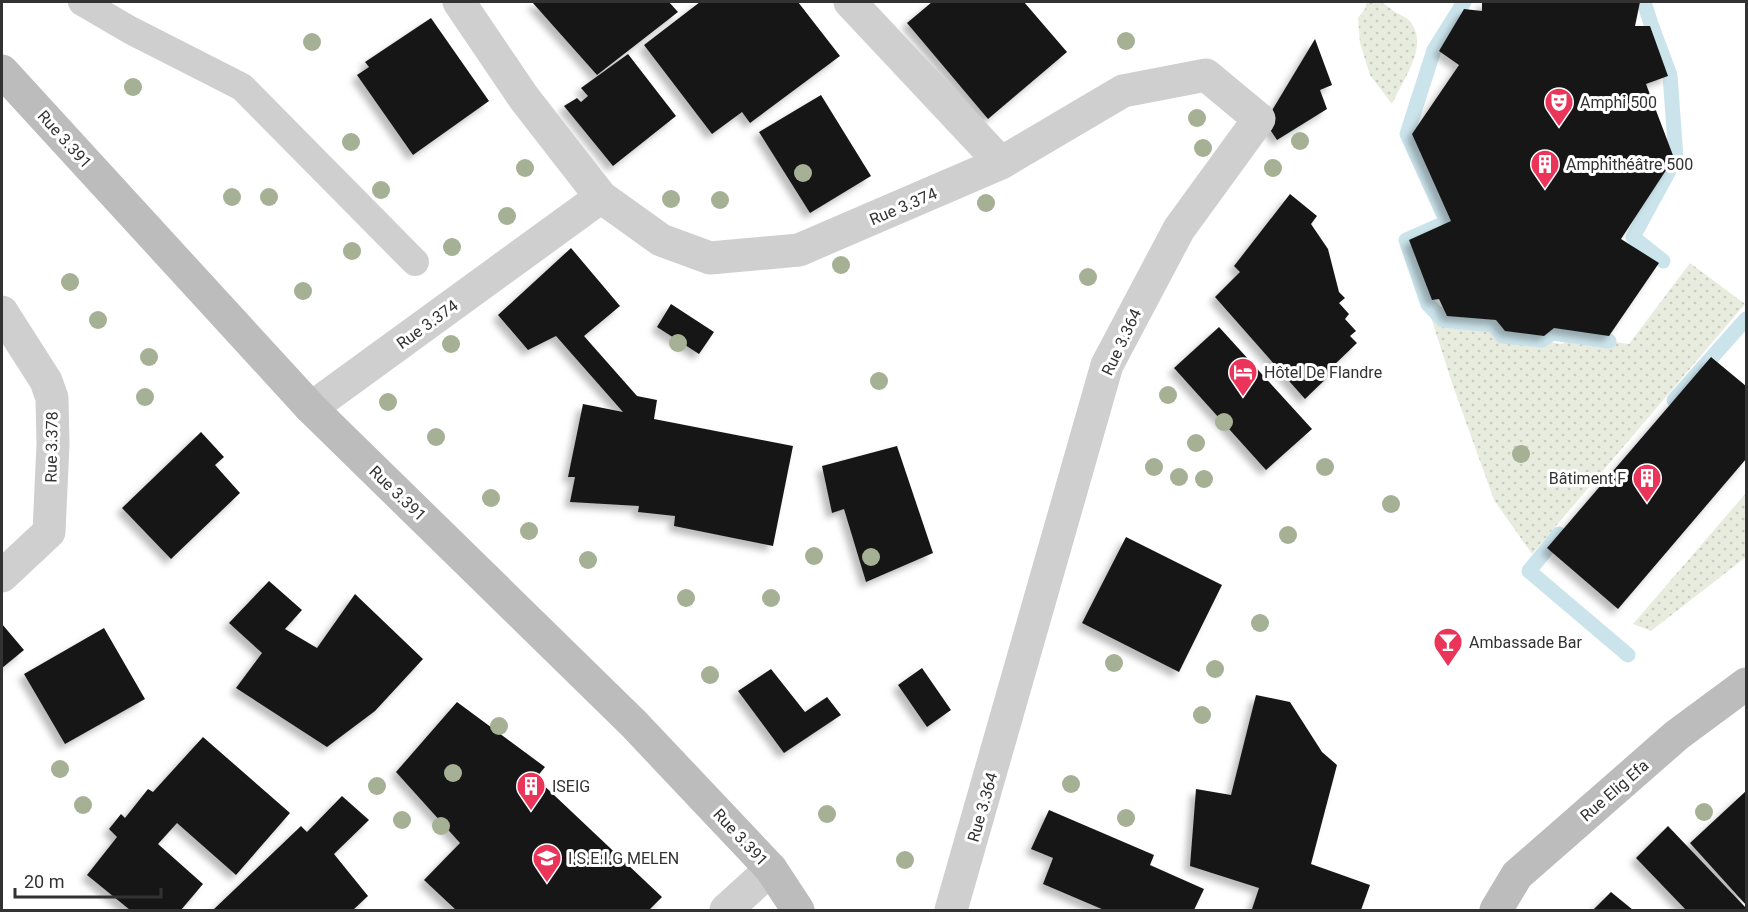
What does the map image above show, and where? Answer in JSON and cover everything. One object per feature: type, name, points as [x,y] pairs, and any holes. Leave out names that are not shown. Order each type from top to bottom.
[{"type":"main road","name":"Rue 3.391","points":[[2,71],[311,408],[634,724],[771,869],[798,910]]},
{"type":"main road","name":"Rue Elig Efa","points":[[1496,910],[1517,875],[1677,735],[1746,684]]},
{"type":"street","name":"Rue 3.374","points":[[459,2],[524,98],[601,197],[661,240],[710,258],[799,250],[1001,163]]},
{"type":"street","points":[[850,2],[1001,163]]},
{"type":"street","name":"Rue 3.364","points":[[951,910],[1107,365],[1179,229],[1259,119],[1206,75],[1123,91],[1001,163]]},
{"type":"street","name":"Rue 3.374","points":[[311,408],[601,197]]},
{"type":"street","name":"Rue 3.378","points":[[2,312],[46,381],[52,398],[53,444],[49,532],[2,576]]},
{"type":"street","points":[[726,910],[771,869]]},
{"type":"lane","points":[[82,2],[130,30],[242,87],[414,262]]},
{"type":"shaded area","points":[[1367,2],[1381,3],[1405,17],[1411,22],[1416,33],[1417,43],[1412,64],[1392,104],[1370,75],[1360,43],[1358,18]]},
{"type":"shaded area","points":[[1690,263],[1745,304],[1532,554],[1494,500],[1427,305],[1455,306],[1463,324],[1514,328],[1523,339],[1562,344],[1573,336],[1629,344]]},
{"type":"shaded area","points":[[1746,493],[1746,557],[1651,631],[1633,624]]},
{"type":"building","points":[[532,2],[669,2],[678,12],[597,75]]},
{"type":"building","points":[[700,2],[798,2],[840,56],[750,123],[742,112],[712,134],[644,45]]},
{"type":"building","points":[[932,2],[1024,2],[1067,52],[988,119],[907,23]]},
{"type":"building","name":"Amphithéâtre 500","points":[[1482,2],[1640,2],[1635,26],[1650,26],[1668,76],[1646,84],[1674,158],[1621,239],[1659,263],[1609,336],[1554,328],[1544,336],[1505,331],[1496,320],[1447,316],[1439,299],[1432,300],[1409,240],[1451,221],[1412,134],[1459,65],[1439,51],[1464,9],[1482,11]]},
{"type":"building","points":[[431,18],[489,101],[413,155],[357,75],[369,67],[365,62]]},
{"type":"building","points":[[1315,39],[1332,85],[1320,90],[1327,109],[1277,140],[1265,122]]},
{"type":"building","points":[[628,54],[676,116],[613,166],[564,106],[577,98],[581,102],[588,96],[581,88]]},
{"type":"building","points":[[821,95],[871,176],[810,213],[759,132]]},
{"type":"building","points":[[1290,194],[1317,216],[1311,224],[1328,249],[1339,292],[1345,298],[1339,303],[1349,314],[1345,319],[1356,331],[1350,336],[1357,343],[1331,368],[1334,371],[1305,399],[1215,297],[1240,272],[1234,266]]},
{"type":"building","points":[[571,248],[620,306],[584,336],[637,396],[657,400],[654,419],[793,446],[773,546],[674,526],[675,516],[638,512],[639,506],[570,502],[575,477],[568,477],[583,404],[623,412],[556,336],[528,350],[498,315]]},
{"type":"building","points":[[671,304],[714,332],[699,354],[657,327]]},
{"type":"building","name":"Hôtel De Flandre","points":[[1219,327],[1312,429],[1266,470],[1174,368]]},
{"type":"building","name":"Bâtiment F","points":[[1711,357],[1746,386],[1746,459],[1618,609],[1547,548]]},
{"type":"building","points":[[201,432],[224,457],[215,465],[240,493],[171,559],[122,508]]},
{"type":"building","points":[[897,446],[933,553],[866,582],[844,509],[832,513],[822,466]]},
{"type":"building","points":[[1126,537],[1222,585],[1179,672],[1082,623]]},
{"type":"building","points":[[269,581],[302,610],[285,629],[317,648],[355,594],[423,659],[375,711],[327,747],[236,688],[262,653],[229,623]]},
{"type":"building","points":[[2,624],[24,650],[2,668]]},
{"type":"building","points":[[104,628],[145,699],[65,744],[24,674]]},
{"type":"building","points":[[922,668],[951,710],[927,727],[898,685]]},
{"type":"building","points":[[771,669],[805,712],[827,697],[841,715],[784,753],[738,691]]},
{"type":"building","points":[[1256,695],[1290,702],[1322,752],[1337,765],[1311,864],[1370,885],[1361,910],[1252,909],[1259,888],[1190,866],[1196,789],[1231,795]]},
{"type":"building","name":"ISEIG","points":[[457,702],[545,767],[536,778],[662,897],[649,910],[456,910],[424,880],[460,843],[396,772]]},
{"type":"building","points":[[203,737],[290,813],[236,875],[177,823],[158,844],[203,884],[181,910],[130,910],[87,875],[117,837],[109,829],[121,814],[125,818],[148,789],[153,792]]},
{"type":"building","points":[[1746,791],[1746,905],[1690,843]]},
{"type":"building","points":[[342,796],[369,820],[334,854],[368,896],[353,910],[213,910],[301,826],[307,832]]},
{"type":"building","points":[[1049,810],[1154,855],[1150,865],[1204,889],[1194,910],[1104,910],[1043,884],[1053,858],[1031,849]]},
{"type":"building","points":[[1668,826],[1746,910],[1686,910],[1636,858]]},
{"type":"building","points":[[1611,892],[1633,910],[1593,910]]},
{"type":"waterway","points":[[1464,2],[1434,50],[1407,134],[1447,222],[1406,240],[1428,304],[1443,320],[1494,325],[1502,336],[1542,340],[1553,333],[1609,341]]},
{"type":"waterway","points":[[1644,2],[1670,75],[1676,158],[1633,237],[1663,261]]},
{"type":"waterway","points":[[1674,400],[1746,319]]},
{"type":"waterway","points":[[1559,534],[1529,571],[1628,655]]},
{"type":"place","name":"Amphi 500","points":[[1559,128]]},
{"type":"place","name":"Amphithéâtre 500","points":[[1545,190]]},
{"type":"place","name":"Hôtel De Flandre","points":[[1243,398]]},
{"type":"place","name":"Bâtiment F","points":[[1647,504]]},
{"type":"place","name":"Ambassade Bar","points":[[1448,668]]},
{"type":"place","name":"ISEIG","points":[[531,812]]},
{"type":"place","name":"I.S.E.I.G MELEN","points":[[547,884]]}]
